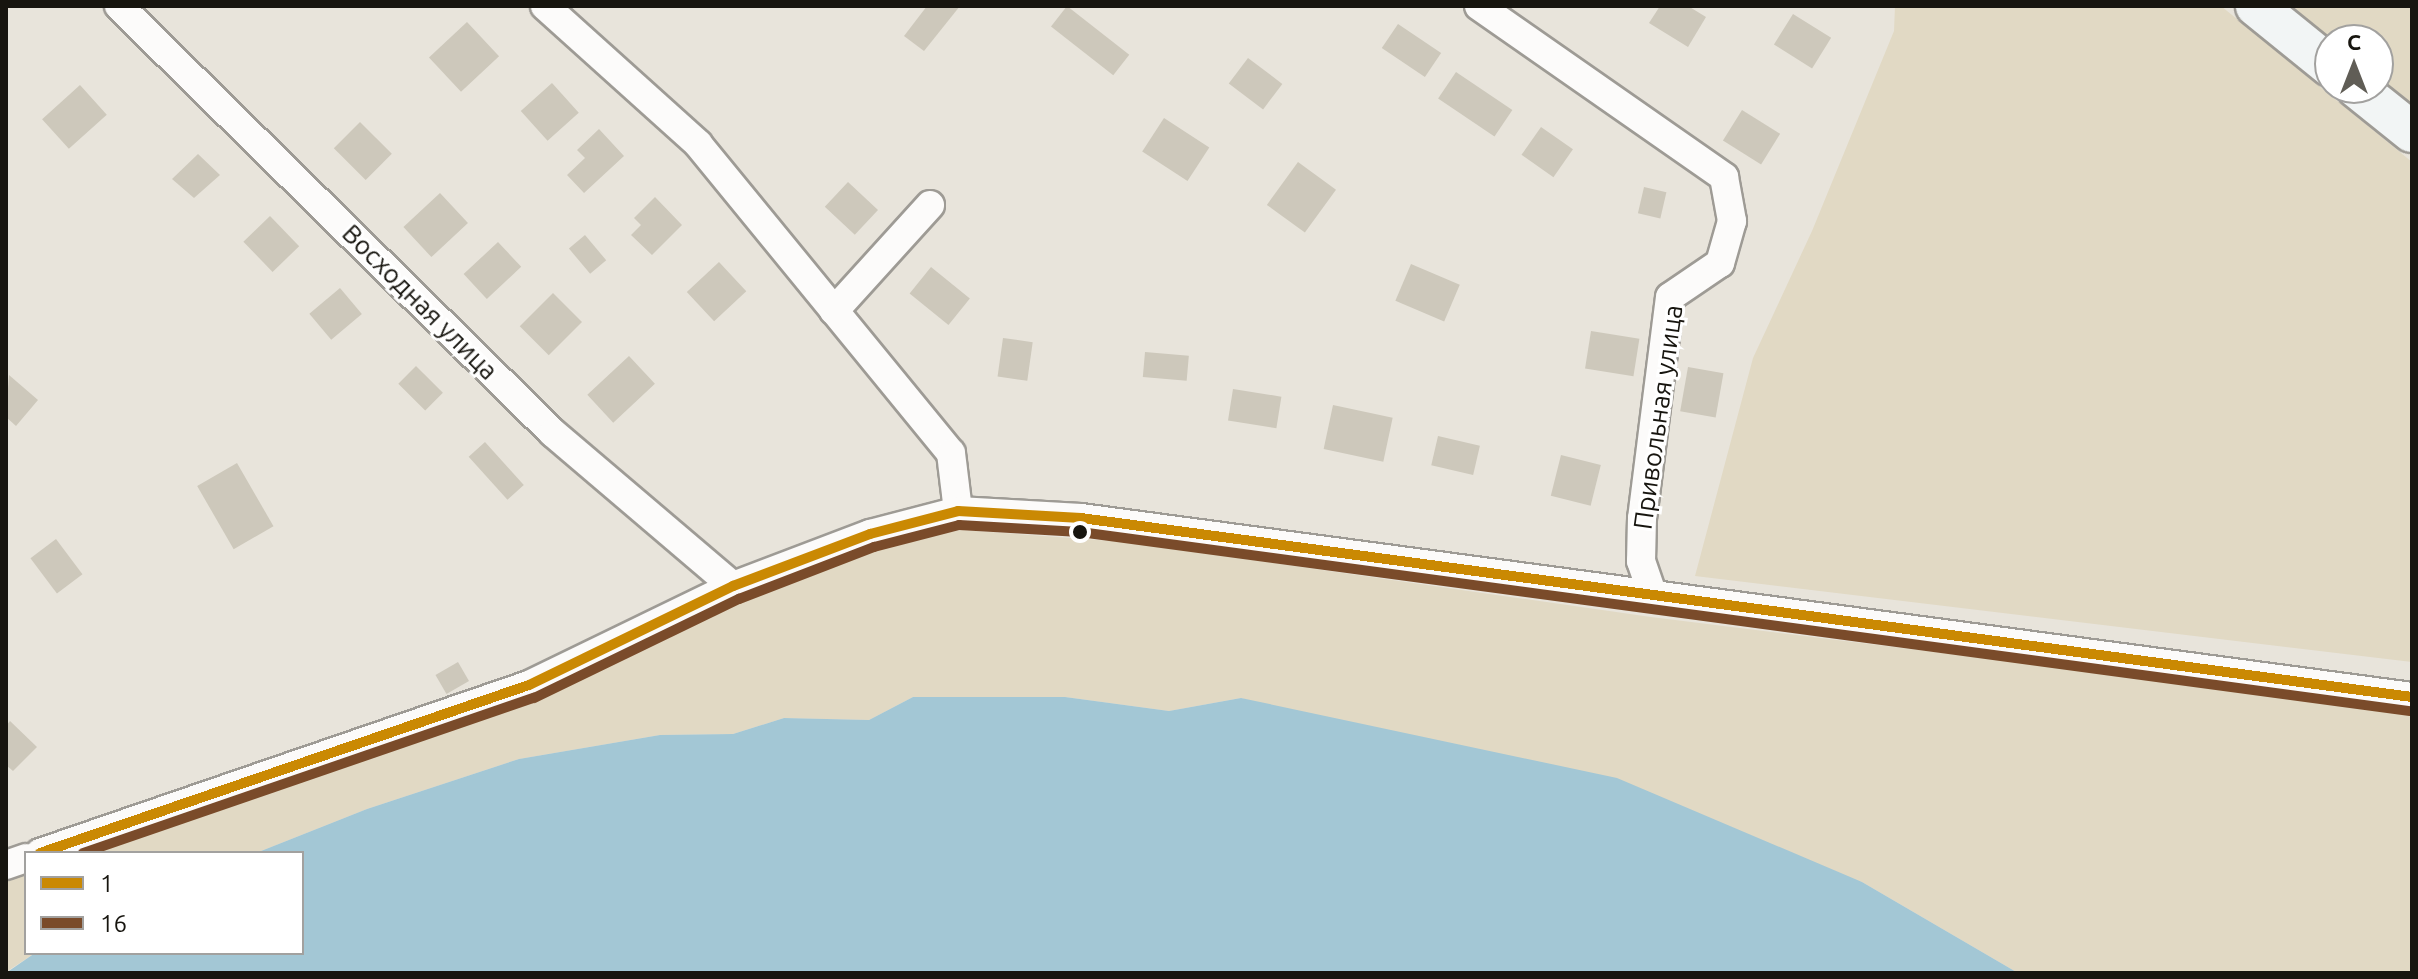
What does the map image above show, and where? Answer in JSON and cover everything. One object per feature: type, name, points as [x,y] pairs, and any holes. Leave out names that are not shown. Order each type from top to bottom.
[{"type":"street","name":"Восходная улица","points":[[119,6],[553,433],[733,586]]},
{"type":"street","name":"Привольная улица","points":[[1479,6],[1724,177],[1732,221],[1720,263],[1670,297],[1642,518],[1641,561],[1653,596]]},
{"type":"street","points":[[2256,6],[2314,53]]},
{"type":"street","points":[[553,14],[698,144],[951,453],[958,511]]},
{"type":"street","points":[[2377,104],[2412,132]]},
{"type":"street","points":[[834,311],[930,205]]},
{"type":"street","points":[[46,851],[529,685],[733,586],[870,534],[958,511],[1081,518],[2412,697]]},
{"type":"shaded area","points":[[1895,6],[2221,6],[2314,82],[2314,104],[2341,104],[2412,162],[2412,662],[1695,576],[1753,358],[1812,231],[1894,31]]},
{"type":"shaded area","points":[[2286,6],[2412,6],[2412,111],[2394,96],[2394,24],[2314,24],[2314,30]]},
{"type":"shaded area","points":[[962,530],[1126,542],[1651,617],[2412,711],[2412,973],[2018,973],[1862,882],[1241,698],[1169,711],[1065,697],[913,697],[869,720],[784,718],[733,734],[660,735],[519,759],[367,809],[261,851],[86,851],[537,699],[741,599],[874,545]]},
{"type":"shaded area","points":[[24,872],[24,955],[32,955],[6,972],[6,878]]},
{"type":"water","points":[[913,697],[1065,697],[1169,711],[1241,698],[1617,778],[1862,882],[2018,973],[6,973],[32,955],[304,955],[304,851],[261,851],[367,809],[519,759],[660,735],[733,734],[784,718],[869,720]]},
{"type":"building","points":[[927,6],[960,6],[924,51],[904,36]]},
{"type":"building","points":[[1067,6],[1129,55],[1113,75],[1051,26]]},
{"type":"building","points":[[1660,6],[1688,6],[1706,17],[1688,47],[1649,23]]},
{"type":"building","points":[[1793,14],[1831,38],[1812,68],[1774,45]]},
{"type":"building","points":[[467,22],[499,56],[461,92],[429,57]]},
{"type":"building","points":[[1398,24],[1441,53],[1425,77],[1382,48]]},
{"type":"building","points":[[1248,58],[1282,84],[1263,109],[1229,84]]},
{"type":"building","points":[[1456,72],[1512,110],[1494,137],[1438,99]]},
{"type":"building","points":[[552,83],[579,113],[548,141],[521,111]]},
{"type":"building","points":[[80,85],[107,115],[69,149],[42,119]]},
{"type":"building","points":[[1742,110],[1780,134],[1761,164],[1723,141]]},
{"type":"building","points":[[1164,118],[1209,147],[1188,181],[1142,152]]},
{"type":"building","points":[[360,122],[392,154],[366,180],[334,148]]},
{"type":"building","points":[[1541,127],[1573,149],[1553,177],[1521,155]]},
{"type":"building","points":[[599,129],[624,156],[584,193],[567,175],[585,158],[577,150]]},
{"type":"building","points":[[198,154],[220,175],[194,198],[172,179]]},
{"type":"building","points":[[1298,162],[1336,190],[1305,233],[1267,205]]},
{"type":"building","points":[[848,182],[878,210],[855,235],[825,207]]},
{"type":"building","points":[[1644,187],[1666,192],[1660,218],[1638,213]]},
{"type":"building","points":[[440,193],[468,223],[431,257],[403,227]]},
{"type":"building","points":[[655,197],[682,225],[652,255],[631,235],[641,225],[634,218]]},
{"type":"building","points":[[270,216],[299,246],[273,272],[243,242]]},
{"type":"building","points":[[585,235],[606,260],[590,274],[569,248]]},
{"type":"building","points":[[498,242],[521,267],[487,299],[464,274]]},
{"type":"building","points":[[719,262],[746,291],[714,321],[687,292]]},
{"type":"building","points":[[1411,264],[1460,285],[1444,322],[1395,301]]},
{"type":"building","points":[[931,267],[970,298],[948,325],[910,293]]},
{"type":"building","points":[[340,288],[362,314],[331,340],[309,314]]},
{"type":"building","points":[[553,293],[582,322],[549,355],[520,326]]},
{"type":"building","points":[[1591,331],[1639,339],[1633,376],[1585,369]]},
{"type":"building","points":[[1003,338],[1033,342],[1027,381],[998,377]]},
{"type":"building","points":[[1145,352],[1189,356],[1187,381],[1143,377]]},
{"type":"building","points":[[629,356],[655,384],[613,423],[587,395]]},
{"type":"building","points":[[416,366],[443,393],[425,411],[398,384]]},
{"type":"building","points":[[1688,367],[1723,373],[1716,418],[1680,411]]},
{"type":"building","points":[[9,375],[38,400],[16,426],[6,417]]},
{"type":"building","points":[[1233,389],[1281,397],[1276,428],[1228,421]]},
{"type":"building","points":[[1333,405],[1393,418],[1383,462],[1324,449]]},
{"type":"building","points":[[1438,436],[1480,446],[1473,475],[1431,465]]},
{"type":"building","points":[[485,442],[524,485],[507,500],[469,457]]},
{"type":"building","points":[[1561,455],[1601,465],[1591,506],[1551,496]]},
{"type":"building","points":[[237,463],[274,526],[234,549],[197,486]]},
{"type":"building","points":[[56,539],[82,574],[57,593],[30,558]]},
{"type":"building","points":[[458,662],[469,681],[446,694],[435,675]]},
{"type":"building","points":[[10,721],[37,747],[13,771],[6,765],[6,726]]},
{"type":"transit line","name":"1","points":[[46,851],[529,685],[733,586],[870,534],[958,511],[1081,518],[2412,697]]},
{"type":"transit line","name":"16","points":[[89,851],[534,698],[739,599],[874,547],[959,525],[1080,532],[2410,711]]}]
